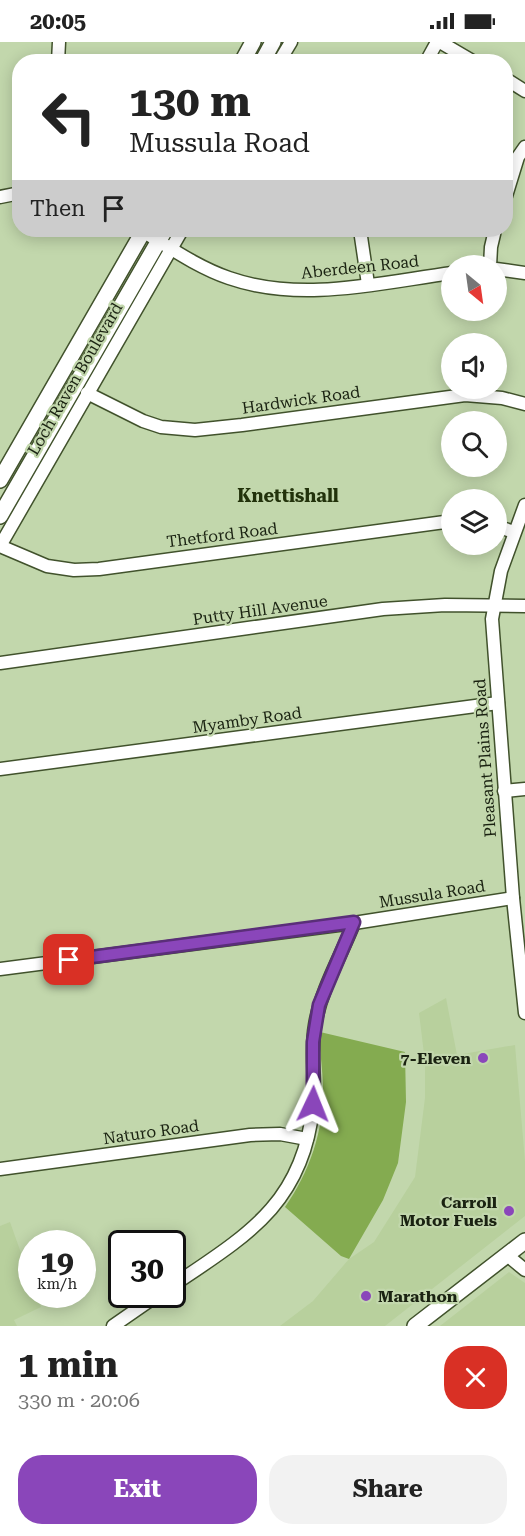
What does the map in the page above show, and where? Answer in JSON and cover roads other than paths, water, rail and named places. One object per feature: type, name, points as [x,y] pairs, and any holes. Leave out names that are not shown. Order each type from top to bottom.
[{"type":"main road","name":"Loch Raven Boulevard","points":[[0,480],[139,237]]},
{"type":"main road","name":"Loch Raven Boulevard","points":[[0,516],[164,239]]},
{"type":"main road","points":[[415,1326],[525,1241]]},
{"type":"street","points":[[439,42],[460,54]]},
{"type":"street","points":[[513,173],[518,157],[525,147]]},
{"type":"street","points":[[361,237],[368,284]]},
{"type":"street","points":[[491,255],[493,237]]},
{"type":"street","name":"Aberdeen Road","points":[[164,239],[213,271],[228,278],[264,287],[300,291],[441,274]]},
{"type":"street","name":"Loch Raven Boulevard","points":[[0,546],[87,393],[164,239]]},
{"type":"street","points":[[507,271],[525,273]]},
{"type":"street","name":"Hardwick Road","points":[[87,393],[143,421],[161,427],[195,430],[465,395],[502,398],[525,404]]},
{"type":"street","name":"Pleasant Plains Road","points":[[525,504],[501,571],[492,628],[513,898],[523,967],[525,1012]]},
{"type":"street","name":"Thetford Road","points":[[0,546],[51,567],[74,570],[99,569],[441,522]]},
{"type":"street","points":[[507,530],[514,532]]},
{"type":"street","name":"Putty Hill Avenue","points":[[0,663],[383,609],[445,605],[525,606]]},
{"type":"street","name":"Myamby Road","points":[[0,769],[498,703]]},
{"type":"street","points":[[504,791],[525,789]]},
{"type":"street","name":"Mussula Road","points":[[0,969],[354,922],[513,898]]},
{"type":"street","points":[[186,1277],[236,1243],[273,1208],[292,1181],[307,1140],[313,1104],[314,1026],[319,1005],[354,922]]},
{"type":"street","name":"Naturo Road","points":[[0,1169],[250,1135],[280,1134],[307,1140]]},
{"type":"street","points":[[507,1255],[525,1270]]},
{"type":"street","points":[[113,1326],[139,1308]]},
{"type":"place","name":"7-Eleven","points":[[483,1058]]},
{"type":"place","name":"Carroll Motor Fuels","points":[[509,1211]]},
{"type":"place","name":"Marathon","points":[[366,1296]]},
{"type":"district","name":"Knettishall","points":[[288,495]]}]
